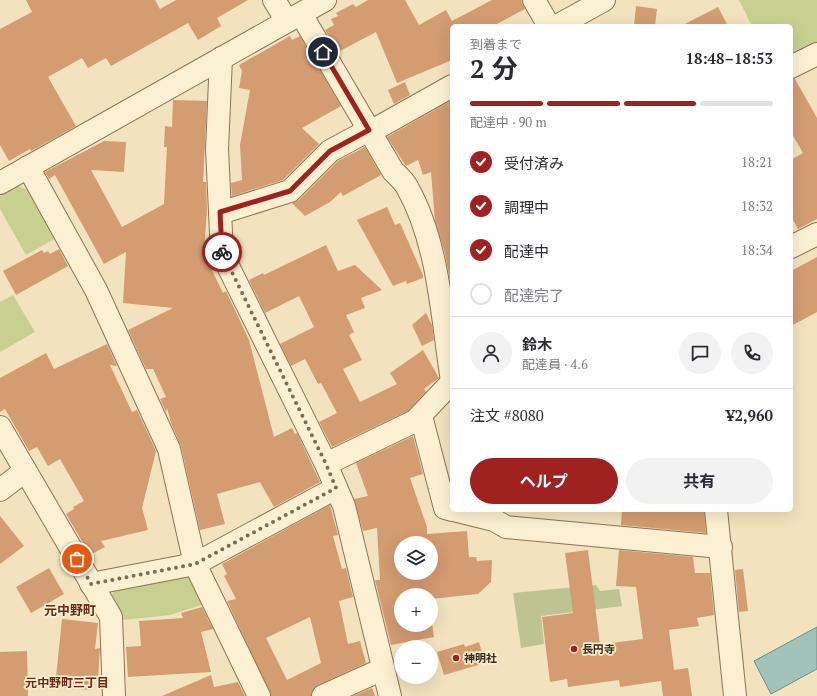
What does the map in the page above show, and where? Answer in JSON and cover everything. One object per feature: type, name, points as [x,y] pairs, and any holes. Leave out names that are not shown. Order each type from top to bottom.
[{"type":"street","points":[[274,0],[294,18],[370,131],[393,171],[406,186],[427,231],[432,253],[450,369]]},
{"type":"street","points":[[0,183],[325,0]]},
{"type":"street","points":[[534,0],[548,24]]},
{"type":"street","points":[[561,24],[604,0]]},
{"type":"street","points":[[793,66],[817,54]]},
{"type":"street","points":[[221,58],[217,149],[222,254],[326,464],[344,506],[390,696]]},
{"type":"street","points":[[220,212],[290,191],[330,151],[450,87]]},
{"type":"street","points":[[28,167],[96,290],[169,450],[195,564],[259,696]]},
{"type":"street","points":[[793,246],[817,234]]},
{"type":"street","points":[[326,464],[415,422],[450,384]]},
{"type":"street","points":[[421,416],[445,508],[450,509]]},
{"type":"street","points":[[0,427],[111,617],[114,696]]},
{"type":"street","points":[[0,490],[26,471]]},
{"type":"street","points":[[91,584],[195,564],[336,488]]},
{"type":"street","points":[[461,512],[494,520],[506,527],[720,547]]},
{"type":"street","points":[[716,512],[735,696]]},
{"type":"street","points":[[323,696],[383,669]]},
{"type":"green space","points":[[739,0],[817,0],[817,45],[793,56],[793,24],[751,24]]},
{"type":"green space","points":[[16,185],[30,191],[56,238],[26,255],[0,209],[0,195]]},
{"type":"green space","points":[[13,295],[35,332],[0,352],[0,302]]},
{"type":"green space","points":[[185,575],[191,577],[205,604],[170,615],[123,620],[123,615],[112,595],[115,588]]},
{"type":"green space","points":[[596,585],[600,591],[619,589],[622,606],[541,616],[544,644],[521,648],[513,593]]},
{"type":"water","points":[[817,627],[817,669],[771,694],[754,661]]},
{"type":"building","points":[[26,0],[155,0],[160,9],[176,0],[248,0],[217,18],[221,26],[198,40],[188,23],[111,66],[106,58],[88,68],[82,58],[48,77],[76,126],[31,151],[30,149],[9,161],[0,145],[0,29],[32,12]]},
{"type":"building","points":[[368,0],[405,0],[419,25],[446,10],[452,21],[492,0],[522,0],[525,9],[497,24],[450,24],[450,61],[397,83],[376,32],[338,52],[325,30],[334,25],[331,19],[338,16],[336,13],[353,4],[356,7]]},
{"type":"building","points":[[636,6],[657,9],[655,24],[634,24]]},
{"type":"building","points":[[718,7],[727,24],[685,24]]},
{"type":"building","points":[[290,36],[292,40],[300,36],[341,106],[302,128],[319,144],[283,180],[232,196],[231,183],[242,180],[240,145],[250,90],[239,88],[242,71],[239,65]]},
{"type":"building","points":[[793,79],[795,79],[817,118],[817,219],[798,229],[793,220],[793,159],[803,153],[793,136]]},
{"type":"building","points":[[405,82],[410,95],[394,104],[388,90]]},
{"type":"building","points":[[173,100],[207,101],[203,182],[206,182],[207,209],[204,254],[223,293],[226,291],[249,340],[274,437],[292,428],[295,434],[297,433],[320,482],[274,507],[260,482],[217,494],[225,524],[200,530],[181,446],[171,423],[167,408],[166,412],[160,399],[166,397],[153,369],[146,369],[128,330],[173,308],[123,303],[126,252],[104,264],[55,175],[49,179],[45,172],[104,141],[126,142],[124,172],[91,170],[122,227],[164,204],[167,147],[164,147],[165,126],[172,127]]},
{"type":"building","points":[[450,101],[450,280],[445,253],[435,221],[431,172],[423,175],[418,160],[406,166],[387,137]]},
{"type":"building","points":[[365,147],[381,175],[343,196],[341,192],[330,202],[305,216],[292,203],[299,200],[338,161]]},
{"type":"building","points":[[387,207],[395,225],[400,223],[423,278],[407,284],[406,281],[393,286],[357,220]]},
{"type":"building","points":[[326,245],[338,271],[355,265],[382,290],[361,298],[365,308],[346,315],[354,332],[349,335],[362,360],[343,369],[360,402],[397,384],[390,373],[423,350],[439,378],[424,389],[426,392],[408,411],[332,447],[319,422],[337,413],[321,383],[318,384],[305,359],[291,366],[280,344],[314,327],[299,296],[265,313],[249,280],[263,273],[264,275]]},
{"type":"building","points":[[59,249],[68,266],[16,295],[3,271],[42,250],[44,253],[48,251],[50,254]]},
{"type":"building","points":[[817,257],[817,312],[793,325],[793,270]]},
{"type":"building","points":[[426,313],[432,325],[434,340],[422,346],[412,325]]},
{"type":"building","points":[[107,344],[117,366],[110,365],[132,412],[137,410],[156,451],[142,508],[148,530],[101,541],[105,547],[90,555],[66,514],[74,509],[73,507],[84,501],[60,459],[48,466],[37,447],[29,451],[5,409],[0,412],[0,378],[46,353],[54,369]]},
{"type":"building","points":[[413,436],[423,474],[410,478],[427,527],[427,534],[467,531],[469,557],[476,557],[477,561],[492,560],[491,582],[478,594],[438,598],[438,588],[394,588],[394,632],[433,632],[434,637],[418,640],[394,640],[394,644],[391,645],[375,580],[380,580],[377,528],[363,531],[354,499],[368,496],[356,463]]},
{"type":"building","points":[[330,505],[338,535],[333,536],[342,569],[346,568],[353,597],[339,601],[348,644],[360,641],[366,663],[318,685],[313,689],[311,696],[271,696],[227,601],[236,599],[224,576],[227,574],[222,564]],"holes":[[[310,617],[321,663],[287,680],[266,638]]]},
{"type":"building","points":[[622,512],[704,512],[706,533],[621,525]]},
{"type":"building","points":[[0,516],[24,546],[0,564]]},
{"type":"building","points":[[588,550],[601,653],[610,653],[611,643],[643,639],[636,587],[616,586],[619,550],[693,557],[695,573],[710,573],[714,615],[697,618],[699,626],[669,630],[674,670],[688,668],[692,696],[663,696],[661,681],[620,687],[619,680],[568,687],[567,679],[550,682],[542,617],[573,613],[565,553]]},
{"type":"building","points":[[49,568],[64,594],[31,613],[16,587]]},
{"type":"building","points":[[743,569],[748,611],[739,612],[735,570]]},
{"type":"building","points":[[202,607],[213,629],[201,632],[211,672],[128,677],[126,647],[141,646],[139,621],[183,618],[181,613]]},
{"type":"building","points":[[62,619],[98,623],[95,649],[100,648],[98,678],[92,677],[91,690],[55,687]]},
{"type":"building","points":[[479,642],[485,663],[444,675],[438,652],[464,644],[465,647]]},
{"type":"building","points":[[27,651],[28,696],[0,696],[0,652]]},
{"type":"building","points":[[211,675],[214,687],[238,682],[245,696],[162,696]]},
{"type":"building","points":[[372,688],[375,696],[353,696]]},
{"type":"way so far","points":[[77,559],[91,584],[195,564],[336,488],[326,464],[222,252]]},
{"type":"place","name":"長円寺","points":[[574,649]]},
{"type":"place","name":"神明社","points":[[456,658]]},
{"type":"district","name":"元中野町","points":[[70,610]]},
{"type":"district","name":"元中野町三丁目","points":[[67,683]]},
{"type":"route","points":[[222,252],[220,212],[290,191],[330,151],[369,130],[323,52]]}]
